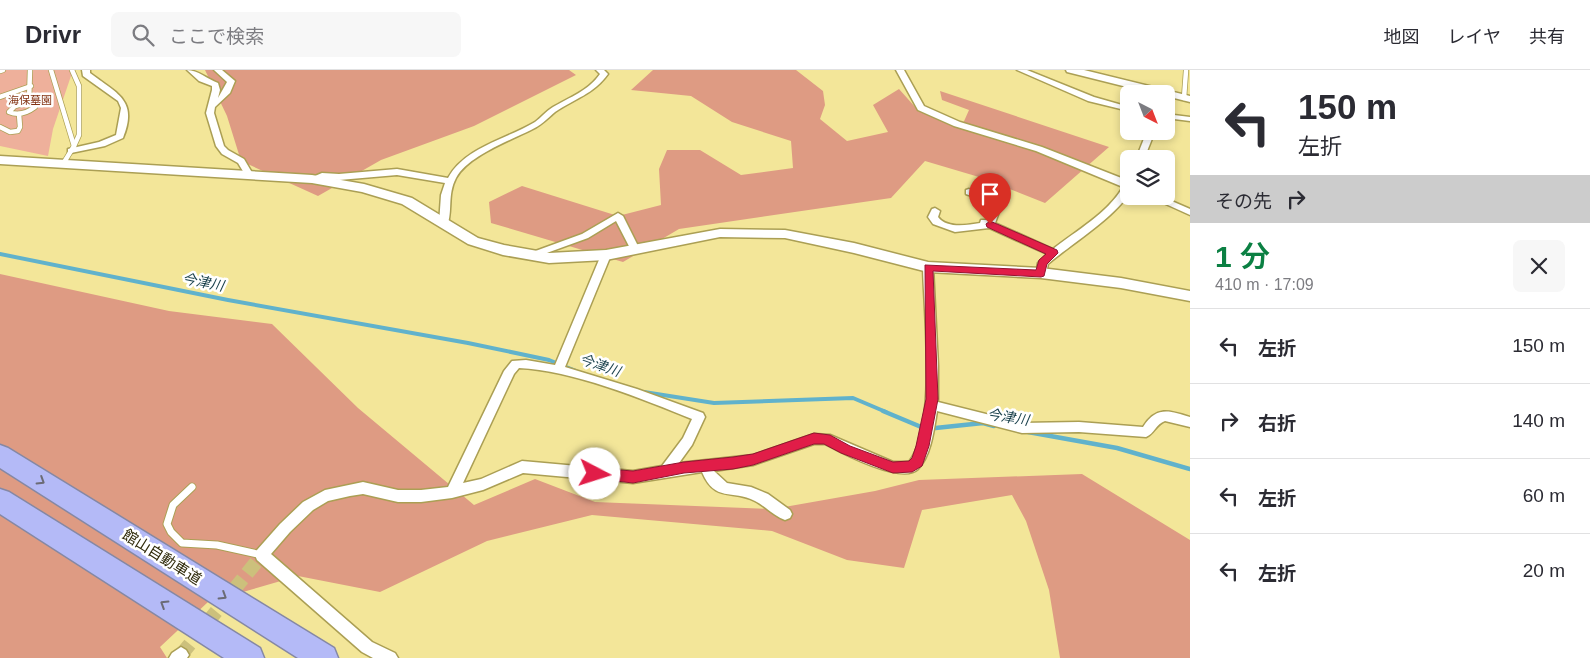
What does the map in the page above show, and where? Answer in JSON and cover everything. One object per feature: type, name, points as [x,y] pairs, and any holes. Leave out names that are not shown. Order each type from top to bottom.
[{"type":"highway","name":"館山自動車道","points":[[0,455],[324,658]]},
{"type":"highway","points":[[0,500],[250,658]]},
{"type":"street","points":[[72,149],[102,144],[120,136],[124,117],[125,108],[121,100],[94,81],[86,74],[86,70]]},
{"type":"street","points":[[191,70],[202,79],[215,85],[216,90],[210,113],[220,146],[225,152],[241,161],[250,176]]},
{"type":"street","points":[[212,106],[220,101],[229,89],[231,82],[218,70]]},
{"type":"street","points":[[444,224],[448,186],[459,169],[471,159],[540,122],[552,110],[571,101],[599,82],[604,74],[600,70]]},
{"type":"street","points":[[900,70],[900,74],[910,86],[921,108],[957,124],[1039,150],[1120,182]]},
{"type":"street","points":[[1022,70],[1091,99],[1120,107]]},
{"type":"street","points":[[1071,70],[1187,99]]},
{"type":"street","points":[[1175,117],[1190,118]]},
{"type":"street","points":[[0,160],[312,179],[364,188],[407,201],[473,241],[503,250],[549,258],[606,255],[720,233],[785,234],[854,248],[928,267],[1041,273],[1121,283],[1190,296]]},
{"type":"street","points":[[312,179],[322,176],[339,177],[397,172],[451,180]]},
{"type":"street","points":[[935,211],[933,217],[936,222],[954,229],[990,224],[996,216],[995,207],[988,200],[969,192]]},
{"type":"street","points":[[1041,273],[1043,263],[1053,253],[1111,208],[1120,196]]},
{"type":"street","points":[[1173,205],[1190,212]]},
{"type":"street","points":[[533,255],[585,236],[618,216],[635,250]]},
{"type":"street","points":[[979,219],[1053,253]]},
{"type":"street","points":[[559,370],[606,255]]},
{"type":"street","points":[[390,658],[367,647],[262,555],[308,506],[325,496],[363,488],[398,496],[422,496],[452,492],[483,484],[522,467],[633,477],[753,460],[814,438],[826,439],[893,468],[912,467],[917,462],[922,446],[931,405],[928,267]]},
{"type":"street","points":[[452,492],[510,371],[516,364],[534,364],[559,370],[655,398],[699,417],[688,441],[666,471]]},
{"type":"street","points":[[931,405],[1022,428],[1079,427],[1146,432],[1156,417],[1162,415],[1190,422]]},
{"type":"street","points":[[705,466],[710,477],[724,489],[746,489],[755,492],[785,514]]},
{"type":"lane","points":[[29,102],[30,70]]},
{"type":"lane","points":[[50,70],[72,149]]},
{"type":"lane","points":[[63,164],[79,135],[79,86],[72,70]]},
{"type":"lane","points":[[1186,71],[1187,99]]},
{"type":"lane","points":[[1,95],[31,86]]},
{"type":"lane","points":[[29,102],[35,105],[33,109],[19,114],[11,114],[9,110],[29,102]]},
{"type":"lane","points":[[0,127],[10,132],[18,131],[20,127],[19,114]]},
{"type":"lane","points":[[192,487],[174,505],[167,524],[171,532],[182,543],[217,546],[262,555]]},
{"type":"green space","name":"海保墓園","points":[[0,70],[73,70],[53,129],[48,156],[0,146]]},
{"type":"shaded area","points":[[205,70],[569,70],[576,75],[474,126],[381,160],[318,196],[241,161],[227,116]]},
{"type":"shaded area","points":[[653,70],[796,70],[823,91],[825,105],[820,119],[847,141],[888,132],[873,105],[899,89],[916,108],[961,128],[969,110],[942,100],[940,91],[1109,147],[1045,203],[979,177],[925,161],[891,198],[679,229],[623,262],[491,223],[489,202],[522,186],[618,216],[661,205],[659,169],[667,150],[700,150],[741,175],[793,168],[791,141],[732,122],[691,96],[631,90]]},
{"type":"shaded area","points":[[0,274],[169,311],[272,324],[358,408],[474,505],[535,479],[595,502],[773,509],[875,491],[919,480],[1082,474],[1190,540],[1190,658],[1060,658],[1049,590],[1026,521],[1012,495],[922,510],[904,568],[847,560],[772,531],[592,515],[487,541],[380,592],[298,576],[208,602],[160,647],[167,658],[0,658]]},
{"type":"waterway","name":"今津川","points":[[0,254],[228,300],[468,343],[549,360],[576,371]]},
{"type":"waterway","name":"今津川","points":[[644,392],[714,403],[853,398],[886,412]]},
{"type":"waterway","name":"今津川","points":[[883,411],[926,429],[983,423],[994,426]]},
{"type":"waterway","name":"今津川","points":[[1028,432],[1117,448],[1190,469]]},
{"type":"tunnel","points":[[181,655],[262,555]]},
{"type":"route","points":[[595,474],[633,477],[684,468],[753,460],[814,438],[826,439],[893,468],[912,467],[917,462],[922,446],[932,399],[928,267],[1041,273],[1043,263],[1053,253],[990,224]]}]
